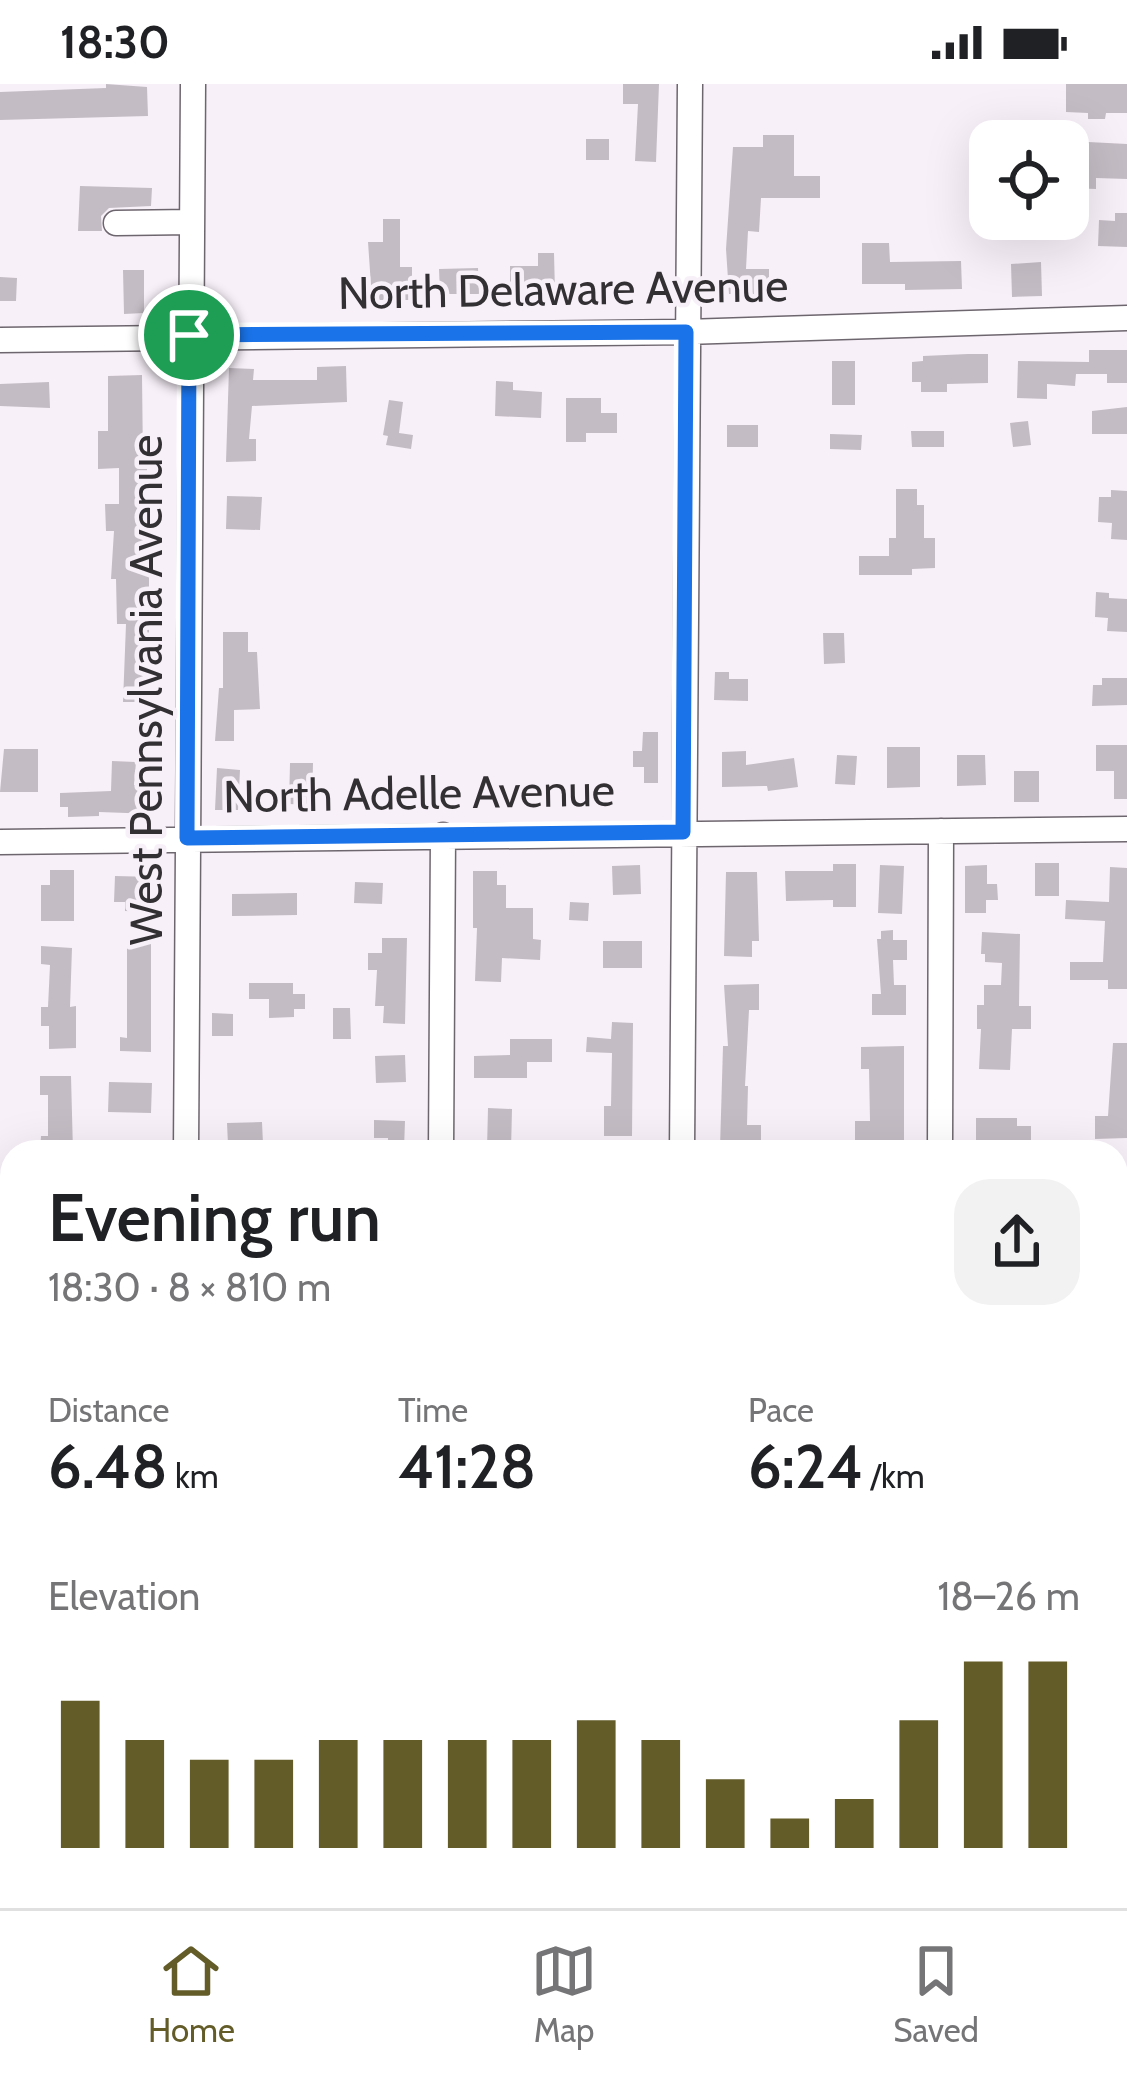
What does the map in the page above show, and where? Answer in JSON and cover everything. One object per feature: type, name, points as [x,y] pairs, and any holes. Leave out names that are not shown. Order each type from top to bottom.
[{"type":"street","name":"West Pennsylvania Avenue","points":[[186,1140],[193,84]]},
{"type":"street","points":[[682,1140],[690,84]]},
{"type":"street","points":[[116,223],[191,222]]},
{"type":"street","name":"North Delaware Avenue","points":[[0,340],[686,332],[1127,318]]},
{"type":"street","name":"North Adelle Avenue","points":[[0,842],[1127,829]]},
{"type":"street","points":[[940,1140],[941,831]]},
{"type":"street","points":[[441,1140],[443,835]]},
{"type":"building","points":[[106,84],[147,87],[148,116],[0,120],[0,92],[106,88]]},
{"type":"building","points":[[623,84],[659,84],[656,162],[635,161],[638,104],[623,104]]},
{"type":"building","points":[[1066,84],[1127,84],[1127,113],[1088,119],[1088,113],[1066,112]]},
{"type":"building","points":[[763,135],[794,135],[794,176],[820,176],[820,198],[761,198],[759,232],[748,231],[746,269],[769,269],[769,294],[729,294],[726,249],[733,147],[763,147]]},
{"type":"building","points":[[586,139],[609,139],[609,160],[586,160]]},
{"type":"building","points":[[1089,142],[1127,144],[1127,179],[1096,178],[1096,189],[1089,189]]},
{"type":"building","points":[[80,186],[152,188],[151,206],[109,208],[101,216],[102,231],[78,231]]},
{"type":"building","points":[[1115,213],[1127,213],[1127,247],[1098,246],[1099,220],[1115,221]]},
{"type":"building","points":[[383,219],[400,219],[400,267],[412,267],[412,300],[372,300],[368,242],[383,242]]},
{"type":"building","points":[[862,243],[889,243],[890,262],[961,261],[962,289],[905,290],[905,284],[862,284]]},
{"type":"building","points":[[538,253],[554,253],[555,292],[510,292],[510,266],[538,266]]},
{"type":"building","points":[[1041,262],[1042,296],[1012,297],[1011,264]]},
{"type":"building","points":[[478,268],[479,294],[440,294],[439,269]]},
{"type":"building","points":[[123,270],[144,270],[144,313],[124,314]]},
{"type":"building","points":[[0,277],[17,278],[16,301],[0,301]]},
{"type":"building","points":[[1089,350],[1127,350],[1127,383],[1107,383],[1107,374],[1076,374],[1075,386],[1047,384],[1047,399],[1017,398],[1018,361],[1089,362]]},
{"type":"building","points":[[988,354],[988,383],[947,384],[947,392],[921,392],[921,382],[912,382],[912,362],[923,361],[923,356]]},
{"type":"building","points":[[832,361],[855,361],[855,405],[832,405]]},
{"type":"building","points":[[346,366],[347,402],[252,406],[249,439],[256,439],[256,461],[226,462],[229,368],[254,369],[253,380],[317,380],[317,367]]},
{"type":"building","points":[[142,375],[149,702],[123,702],[126,624],[117,624],[116,579],[111,579],[114,531],[106,531],[105,504],[119,504],[119,468],[98,469],[98,431],[108,431],[108,376]]},
{"type":"building","points":[[496,381],[513,382],[513,390],[542,392],[541,418],[495,416]]},
{"type":"building","points":[[49,382],[50,408],[0,406],[0,384]]},
{"type":"building","points":[[566,398],[601,398],[601,413],[617,413],[617,433],[586,433],[586,442],[566,442]]},
{"type":"building","points":[[389,400],[403,402],[399,433],[413,435],[411,449],[386,445],[388,436],[383,435]]},
{"type":"building","points":[[1127,407],[1127,434],[1092,434],[1092,411]]},
{"type":"building","points":[[1028,421],[1031,445],[1013,447],[1010,423]]},
{"type":"building","points":[[727,425],[758,425],[758,447],[727,447]]},
{"type":"building","points":[[911,431],[944,431],[944,447],[912,447]]},
{"type":"building","points":[[830,434],[862,435],[861,450],[830,449]]},
{"type":"building","points":[[896,489],[917,489],[917,505],[924,505],[924,538],[935,538],[935,568],[912,569],[912,575],[859,575],[859,556],[889,556],[889,538],[896,538]]},
{"type":"building","points":[[1111,490],[1127,491],[1127,540],[1111,539],[1112,523],[1098,522],[1099,497],[1111,497]]},
{"type":"building","points":[[227,496],[262,497],[260,530],[226,529]]},
{"type":"building","points":[[1096,592],[1127,599],[1127,632],[1107,631],[1108,618],[1095,617]]},
{"type":"building","points":[[223,632],[248,632],[248,652],[257,652],[260,709],[234,710],[234,741],[215,741],[219,688],[223,688]]},
{"type":"building","points":[[823,633],[844,633],[845,663],[824,664]]},
{"type":"building","points":[[715,672],[729,672],[729,679],[748,679],[748,701],[714,700]]},
{"type":"building","points":[[1102,678],[1127,678],[1127,705],[1092,706],[1093,685],[1102,685]]},
{"type":"building","points":[[643,732],[658,732],[658,783],[644,783],[644,767],[633,767],[633,751],[642,751]]},
{"type":"building","points":[[1096,745],[1127,745],[1127,799],[1114,799],[1114,771],[1096,771]]},
{"type":"building","points":[[887,747],[920,747],[920,787],[887,788]]},
{"type":"building","points":[[4,749],[38,749],[38,792],[0,792]]},
{"type":"building","points":[[746,751],[746,765],[794,758],[798,787],[768,791],[767,786],[722,787],[722,752]]},
{"type":"building","points":[[837,755],[857,756],[855,785],[835,784]]},
{"type":"building","points":[[957,755],[985,755],[986,785],[957,786]]},
{"type":"building","points":[[112,761],[136,762],[134,785],[156,785],[154,814],[99,812],[99,816],[68,817],[68,807],[60,807],[60,793],[111,791]]},
{"type":"building","points":[[290,763],[313,763],[312,805],[289,804]]},
{"type":"building","points":[[217,768],[240,770],[238,810],[215,810]]},
{"type":"building","points":[[1014,771],[1039,771],[1039,802],[1014,802]]},
{"type":"building","points":[[410,785],[436,785],[436,804],[409,804]]},
{"type":"building","points":[[1035,863],[1059,863],[1059,896],[1035,896]]},
{"type":"building","points":[[833,864],[856,864],[856,907],[833,907],[833,900],[786,901],[785,871],[833,871]]},
{"type":"building","points":[[640,865],[641,894],[613,895],[612,866]]},
{"type":"building","points":[[880,865],[904,866],[902,914],[878,913]]},
{"type":"building","points":[[987,865],[987,884],[997,884],[998,900],[986,900],[986,913],[965,913],[965,866]]},
{"type":"building","points":[[1110,867],[1127,868],[1127,989],[1108,989],[1108,980],[1070,980],[1070,962],[1103,962],[1105,921],[1065,919],[1066,900],[1109,902]]},
{"type":"building","points":[[50,870],[74,870],[74,921],[41,921],[41,885],[50,885]]},
{"type":"building","points":[[473,871],[497,871],[497,885],[506,885],[506,908],[533,908],[533,939],[541,940],[540,960],[502,958],[501,982],[475,981]]},
{"type":"building","points":[[726,872],[757,872],[759,941],[752,941],[752,957],[724,956]]},
{"type":"building","points":[[115,876],[155,877],[154,912],[125,911],[125,902],[114,902]]},
{"type":"building","points":[[355,882],[383,883],[382,904],[354,903]]},
{"type":"building","points":[[297,893],[297,915],[232,916],[232,894]]},
{"type":"building","points":[[570,902],[589,903],[588,921],[569,920]]},
{"type":"building","points":[[893,930],[893,940],[907,940],[907,960],[893,960],[894,985],[906,985],[906,1015],[872,1015],[872,994],[881,994],[877,939],[881,931]]},
{"type":"building","points":[[982,932],[1020,934],[1019,1006],[1031,1006],[1031,1029],[1012,1029],[1010,1070],[979,1069],[977,1005],[984,1005],[984,985],[1001,985],[1002,963],[985,962]]},
{"type":"building","points":[[382,938],[407,938],[405,1024],[383,1023],[384,1006],[375,1006],[377,970],[368,970],[368,953],[382,953]]},
{"type":"building","points":[[127,941],[151,941],[151,1052],[120,1051],[120,1037],[127,1038]]},
{"type":"building","points":[[603,941],[642,941],[642,968],[603,968]]},
{"type":"building","points":[[41,946],[72,948],[70,1007],[76,1006],[76,1048],[49,1049],[49,1026],[41,1026],[41,1007],[48,1007],[50,965],[41,964]]},
{"type":"building","points":[[249,983],[293,983],[293,994],[305,994],[305,1009],[294,1009],[294,1017],[269,1018],[269,999],[249,999]]},
{"type":"building","points":[[759,984],[759,1010],[749,1010],[745,1086],[747,1125],[761,1125],[761,1140],[720,1140],[723,1046],[728,1046],[724,985]]},
{"type":"building","points":[[333,1008],[350,1008],[351,1039],[333,1039]]},
{"type":"building","points":[[212,1013],[233,1014],[233,1036],[212,1036]]},
{"type":"building","points":[[612,1022],[633,1023],[632,1136],[604,1136],[604,1106],[611,1106],[612,1053],[586,1052],[587,1037],[611,1039]]},
{"type":"building","points":[[510,1039],[552,1039],[552,1062],[527,1062],[527,1078],[474,1078],[474,1056],[510,1055]]},
{"type":"building","points":[[1113,1043],[1127,1043],[1127,1138],[1095,1139],[1095,1116],[1108,1116]]},
{"type":"building","points":[[904,1046],[904,1140],[855,1140],[855,1121],[870,1121],[869,1069],[861,1069],[861,1047]]},
{"type":"building","points":[[405,1055],[406,1082],[376,1083],[375,1056]]},
{"type":"building","points":[[40,1076],[71,1076],[73,1140],[41,1140],[48,1136],[48,1095],[40,1095]]},
{"type":"building","points":[[109,1082],[152,1083],[151,1113],[108,1112]]},
{"type":"building","points":[[488,1108],[512,1109],[511,1140],[487,1140]]},
{"type":"building","points":[[976,1118],[1017,1118],[1017,1126],[1031,1126],[1031,1140],[976,1140]]},
{"type":"building","points":[[374,1120],[405,1121],[404,1140],[374,1138]]},
{"type":"building","points":[[262,1122],[263,1140],[228,1140],[227,1123]]},
{"type":"route","points":[[686,332],[683,832],[187,838],[189,335],[686,332]]}]
